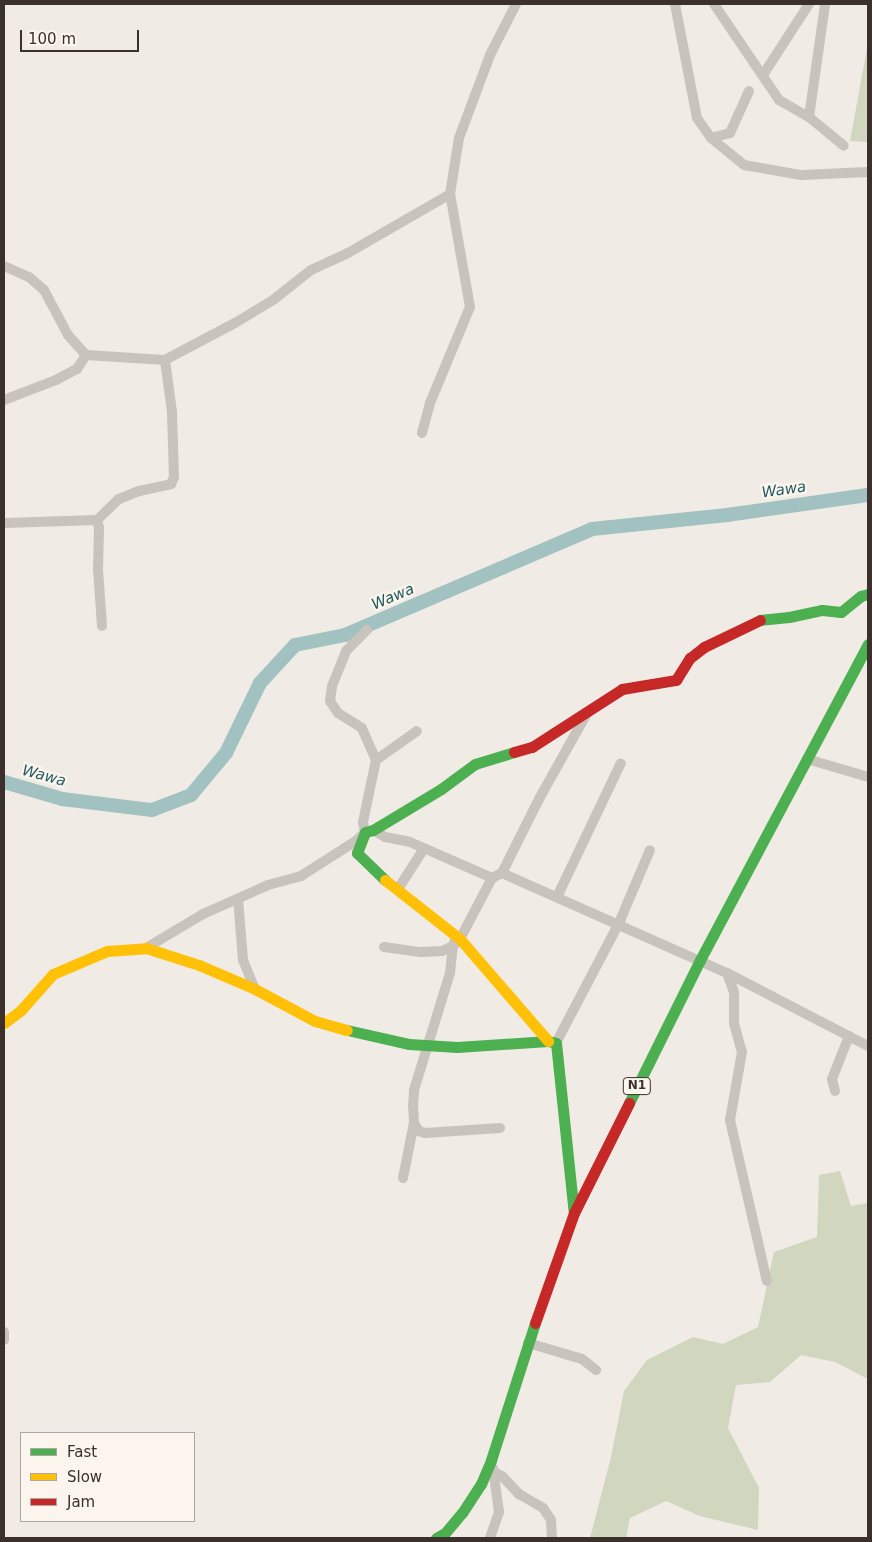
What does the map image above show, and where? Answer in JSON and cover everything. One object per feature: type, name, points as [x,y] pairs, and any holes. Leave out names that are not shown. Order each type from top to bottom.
[{"type":"main road","points":[[574,1213],[552,1042],[456,939],[357,853],[369,831],[441,789],[475,764],[532,747],[622,689],[676,680],[690,658],[704,647],[764,618],[789,617],[822,610],[841,612],[861,596],[868,594]]},
{"type":"main road","name":"N1","points":[[436,1538],[445,1533],[462,1513],[481,1484],[492,1460],[528,1343],[574,1213],[700,960],[868,644]]},
{"type":"main road","points":[[4,1023],[21,1010],[53,974],[107,952],[125,948],[146,948],[199,964],[254,989],[315,1021],[367,1036],[409,1044],[458,1046],[552,1042]]},
{"type":"street","points":[[422,433],[430,403],[470,307],[450,194],[459,138],[490,55],[516,4]]},
{"type":"street","points":[[675,4],[697,118],[711,138],[744,165],[801,175],[868,172]]},
{"type":"street","points":[[714,4],[779,100],[809,117],[844,146]]},
{"type":"street","points":[[763,75],[809,4]]},
{"type":"street","points":[[809,117],[825,4]]},
{"type":"street","points":[[711,138],[730,133],[749,91]]},
{"type":"street","points":[[4,266],[29,277],[44,290],[68,334],[86,355],[165,360],[235,324],[273,300],[311,270],[348,253],[450,194]]},
{"type":"street","points":[[4,400],[56,380],[77,369],[86,355]]},
{"type":"street","points":[[4,523],[97,520],[119,499],[139,491],[171,484],[174,477],[172,412],[165,360]]},
{"type":"street","points":[[97,520],[100,528],[98,569],[102,626]]},
{"type":"street","points":[[367,630],[346,651],[332,686],[330,701],[338,713],[362,728],[376,760],[363,822],[369,831],[385,837],[410,842],[423,850],[492,878]]},
{"type":"street","points":[[384,947],[421,952],[442,951],[456,939],[492,878],[502,873],[539,799],[588,712]]},
{"type":"street","points":[[376,760],[417,732]]},
{"type":"street","points":[[807,759],[868,777]]},
{"type":"street","points":[[557,897],[621,763]]},
{"type":"street","points":[[146,948],[203,914],[268,885],[301,876],[369,831]]},
{"type":"street","points":[[398,889],[423,850]]},
{"type":"street","points":[[552,1042],[619,923],[650,850]]},
{"type":"street","points":[[502,873],[727,972],[868,1046]]},
{"type":"street","points":[[238,899],[243,960],[254,989]]},
{"type":"street","points":[[403,1178],[414,1123],[414,1090],[450,973],[456,939]]},
{"type":"street","points":[[727,972],[734,992],[734,1023],[742,1052],[730,1120],[767,1281]]},
{"type":"street","points":[[835,1091],[832,1079],[849,1036]]},
{"type":"street","points":[[414,1123],[420,1131],[425,1133],[500,1128]]},
{"type":"street","points":[[4,1332],[4,1340]]},
{"type":"street","points":[[528,1343],[582,1359],[596,1370]]},
{"type":"street","points":[[490,1538],[499,1512],[492,1460]]},
{"type":"street","points":[[494,1472],[502,1476],[520,1494],[543,1508],[551,1520],[552,1538]]},
{"type":"green space","points":[[868,43],[868,142],[850,141]]},
{"type":"green space","points":[[840,1171],[851,1206],[868,1203],[868,1379],[835,1362],[801,1355],[770,1382],[736,1385],[728,1428],[759,1488],[758,1530],[700,1516],[666,1501],[630,1518],[626,1538],[590,1538],[611,1457],[624,1391],[647,1360],[693,1337],[723,1344],[758,1327],[774,1252],[817,1237],[819,1175]]},
{"type":"waterway","name":"Wawa","points":[[4,782],[62,799],[152,810],[191,795],[226,753],[260,683],[295,645],[345,635],[592,529],[727,515],[868,495]]},
{"type":"traffic: fast","points":[[760,620],[789,617],[822,610],[841,612],[861,596],[868,594]]},
{"type":"traffic: fast","points":[[629,1103],[700,960],[868,644]]},
{"type":"traffic: fast","points":[[385,880],[357,853],[365,832],[373,830],[441,789],[475,764],[514,752]]},
{"type":"traffic: fast","points":[[347,1030],[409,1044],[457,1047],[548,1041],[556,1043],[574,1213]]},
{"type":"traffic: fast","points":[[436,1538],[445,1533],[462,1513],[481,1484],[491,1460],[535,1323]]},
{"type":"traffic: slow","points":[[385,880],[460,939],[548,1041]]},
{"type":"traffic: slow","points":[[4,1023],[21,1010],[53,974],[107,951],[146,948],[199,965],[255,989],[315,1021],[347,1030]]},
{"type":"traffic: jam","points":[[514,752],[532,747],[622,689],[676,680],[690,658],[704,647],[760,620]]},
{"type":"traffic: jam","points":[[535,1323],[574,1213],[629,1103]]}]
